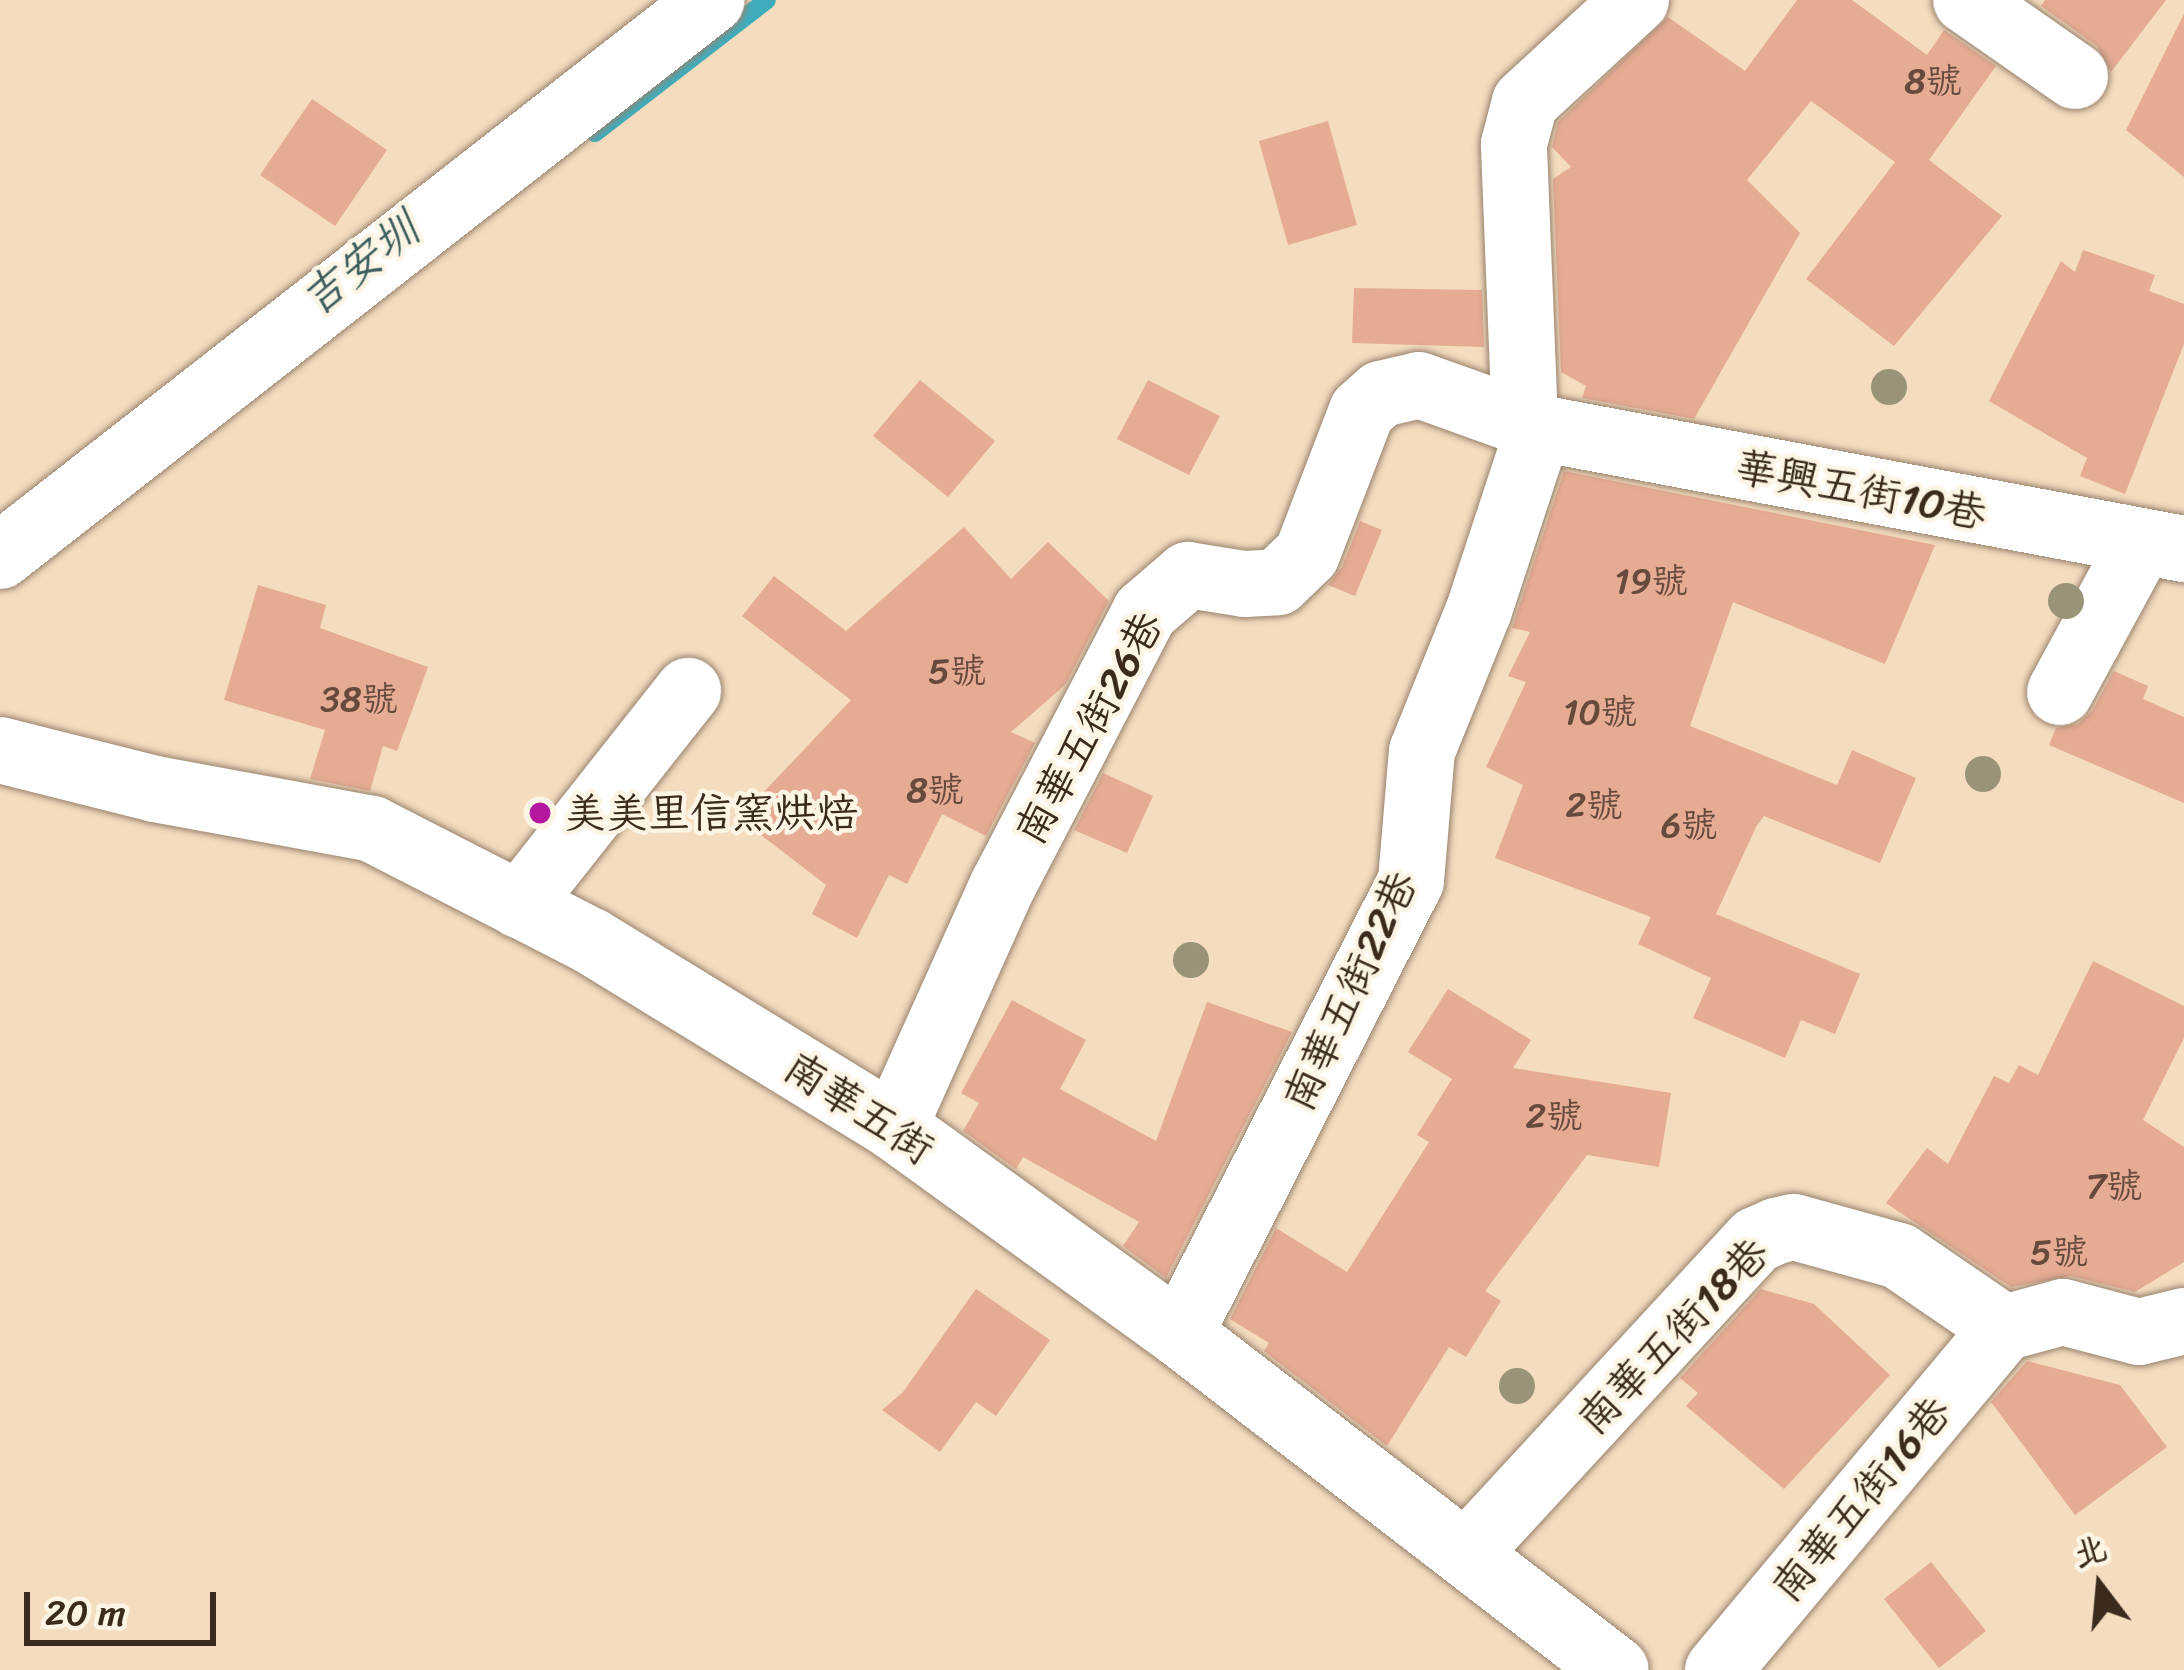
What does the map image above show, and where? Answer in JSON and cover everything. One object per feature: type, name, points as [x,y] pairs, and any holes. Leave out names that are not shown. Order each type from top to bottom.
[{"type":"street","points":[[0,556],[712,0]]},
{"type":"street","points":[[1532,425],[1514,160],[1525,102],[1636,0]]},
{"type":"street","points":[[1966,0],[2075,76]]},
{"type":"street","name":"南華五街26巷","points":[[894,1127],[1003,885],[1145,612],[1188,575],[1244,584],[1278,582],[1307,554],[1362,411],[1381,394],[1419,386],[1532,425]]},
{"type":"street","name":"華興五街10巷","points":[[1532,425],[2162,546]]},
{"type":"street","name":"南華五街22巷","points":[[1180,1334],[1411,881],[1422,752],[1479,610],[1532,425]]},
{"type":"street","points":[[2060,692],[2162,546]]},
{"type":"street","points":[[519,905],[688,691]]},
{"type":"street","name":"南華五街","points":[[0,750],[155,788],[372,830],[591,941],[894,1127],[1180,1334],[1616,1670]]},
{"type":"street","name":"南華五街18巷","points":[[1467,1553],[1756,1240],[1775,1231],[1795,1227],[1899,1256],[2004,1328]]},
{"type":"street","points":[[2004,1328],[2063,1312],[2139,1332],[2184,1322]]},
{"type":"street","name":"南華五街16巷","points":[[1718,1670],[2004,1328]]},
{"type":"building","points":[[1797,0],[1852,0],[1927,55],[1944,30],[1996,66],[1929,160],[2002,216],[1894,346],[1806,279],[1895,162],[1811,101],[1747,180],[1800,233],[1694,419],[1582,398],[1586,386],[1561,372],[1553,179],[1571,167],[1552,147],[1558,122],[1668,17],[1745,71]]},
{"type":"building","points":[[2045,0],[2166,0],[2111,72],[2097,46],[2041,6]]},
{"type":"building","points":[[2184,14],[2184,177],[2126,130]]},
{"type":"building","points":[[312,99],[387,150],[335,226],[260,175]]},
{"type":"building","points":[[1328,121],[1357,225],[1288,245],[1259,141]]},
{"type":"building","points":[[2083,250],[2155,275],[2149,291],[2184,304],[2184,344],[2125,494],[2080,476],[2087,458],[1989,401],[2061,261],[2075,272]]},
{"type":"building","points":[[1354,288],[1482,290],[1484,347],[1352,343]]},
{"type":"building","points":[[920,380],[995,441],[948,497],[873,436]]},
{"type":"building","points":[[1148,380],[1220,416],[1189,475],[1117,439]]},
{"type":"building","points":[[1564,471],[1935,545],[1885,664],[1733,602],[1690,726],[1837,785],[1852,750],[1916,778],[1880,863],[1764,816],[1756,827],[1716,914],[1860,974],[1835,1034],[1801,1020],[1785,1058],[1693,1018],[1711,978],[1638,944],[1651,917],[1495,858],[1523,785],[1486,767],[1526,682],[1508,676],[1530,632],[1512,628]]},
{"type":"building","points":[[1360,521],[1382,530],[1355,596],[1328,585],[1342,567]]},
{"type":"building","points":[[964,527],[1011,579],[1048,542],[1109,601],[1065,685],[1011,732],[1035,743],[986,836],[942,814],[907,884],[889,875],[857,938],[812,914],[826,885],[739,818],[851,700],[742,616],[774,576],[846,631]]},
{"type":"building","points":[[258,585],[326,605],[320,628],[428,667],[397,751],[383,746],[370,791],[310,779],[325,730],[224,700]]},
{"type":"building","points":[[2114,671],[2148,686],[2143,699],[2184,717],[2184,803],[2049,745],[2056,728],[2078,724],[2092,711]]},
{"type":"building","points":[[1103,773],[1153,796],[1127,853],[1074,830]]},
{"type":"building","points":[[2093,961],[2184,1006],[2184,1038],[2143,1120],[2184,1147],[2184,1262],[2135,1292],[2071,1276],[2011,1287],[1886,1203],[1927,1148],[1948,1164],[1994,1076],[2009,1083],[2019,1065],[2038,1075]]},
{"type":"building","points":[[1448,989],[1531,1040],[1513,1068],[1671,1093],[1659,1167],[1587,1155],[1485,1291],[1501,1301],[1466,1357],[1449,1347],[1387,1446],[1264,1351],[1269,1343],[1230,1319],[1276,1228],[1347,1272],[1429,1142],[1417,1135],[1452,1079],[1408,1052]]},
{"type":"building","points":[[1012,1000],[1086,1040],[1060,1089],[1156,1141],[1207,1002],[1292,1032],[1166,1278],[1123,1246],[1139,1222],[1023,1157],[1016,1169],[963,1131],[979,1103],[961,1093]]},
{"type":"building","points":[[976,1289],[1050,1340],[996,1416],[976,1402],[940,1452],[882,1410],[903,1392]]},
{"type":"building","points":[[1761,1289],[1814,1304],[1890,1375],[1784,1489],[1686,1406],[1698,1393],[1680,1378]]},
{"type":"building","points":[[2027,1361],[2120,1385],[2167,1447],[2075,1515],[1991,1402]]},
{"type":"building","points":[[1931,1562],[1986,1631],[1939,1668],[1884,1599]]},
{"type":"waterway","name":"吉安圳","points":[[595,133],[767,0]]},
{"type":"place","name":"美美里信窯烘焙","points":[[540,813]]}]
